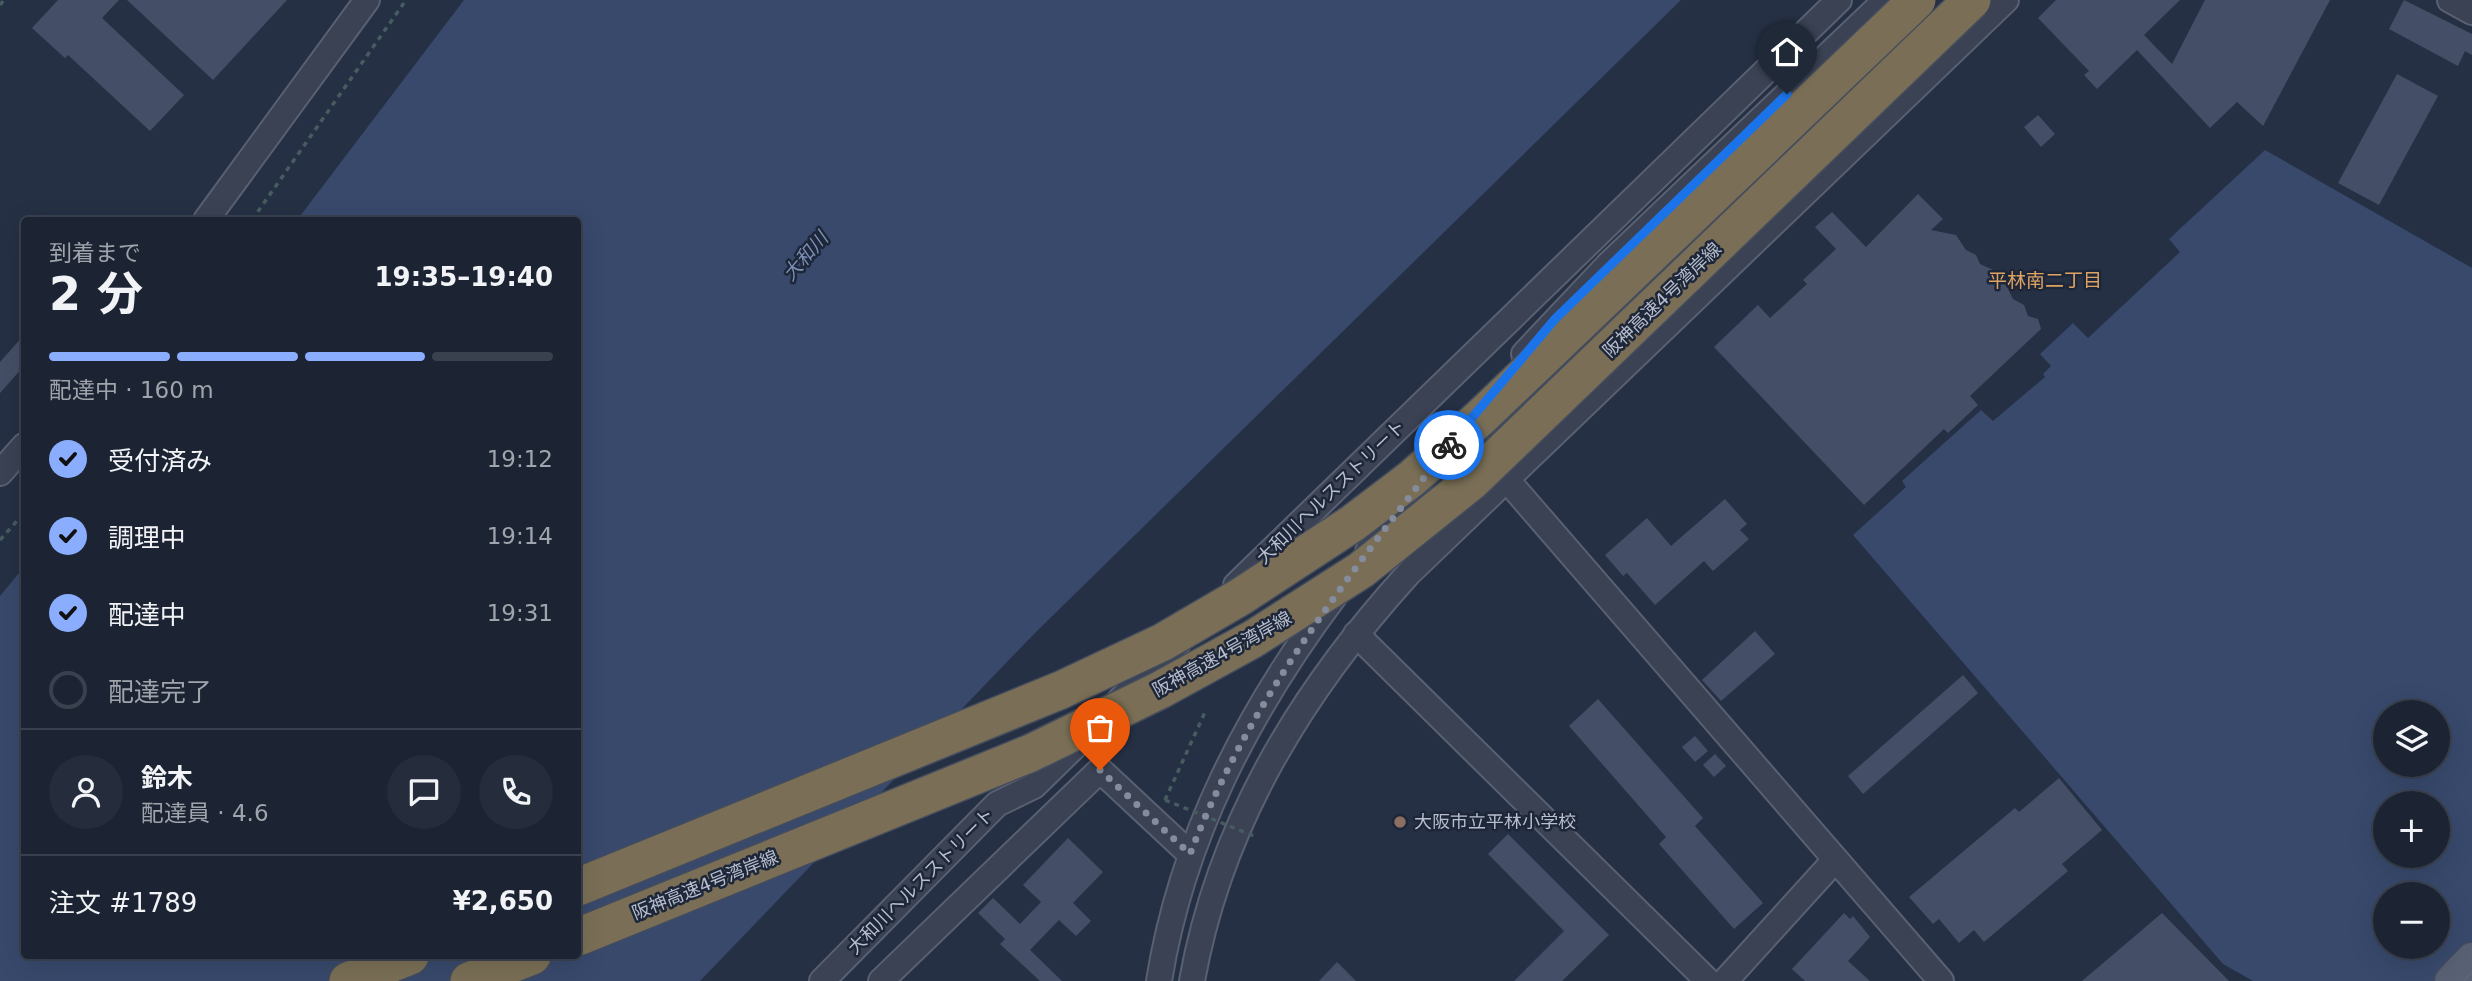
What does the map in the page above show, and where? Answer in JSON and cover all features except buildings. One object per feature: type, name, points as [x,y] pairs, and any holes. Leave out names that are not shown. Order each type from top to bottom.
[{"type":"highway","points":[[581,886],[1061,690],[1163,642],[1299,560],[1411,479],[1481,417],[1917,0]]},
{"type":"highway","name":"阪神高速4号湾岸線","points":[[581,936],[1031,753],[1160,690],[1253,639],[1350,577],[1417,527],[1481,472],[1972,0]]},
{"type":"highway","points":[[348,981],[403,959]]},
{"type":"highway","points":[[470,981],[525,959]]},
{"type":"main road","points":[[2451,981],[2472,958]]},
{"type":"street","points":[[208,217],[367,0]]},
{"type":"street","name":"大和川ヘルスストリート","points":[[822,981],[997,804],[1034,786],[1354,468],[1839,0]]},
{"type":"street","points":[[1159,981],[1174,909],[1190,854],[1221,780],[1265,699],[1308,631],[1508,371],[1608,265],[1886,0]]},
{"type":"street","points":[[1192,981],[1211,896],[1257,783],[1289,728],[1356,634],[1408,574],[2006,0]]},
{"type":"street","points":[[2450,0],[2472,12]]},
{"type":"street","points":[[1462,428],[1941,981]]},
{"type":"street","points":[[0,473],[21,449]]},
{"type":"street","points":[[1356,634],[1708,981]]},
{"type":"street","points":[[881,981],[1100,770],[1190,854]]},
{"type":"street","points":[[1725,981],[1835,860]]},
{"type":"path","points":[[0,5],[4,0]]},
{"type":"path","points":[[254,217],[406,0]]},
{"type":"path","points":[[0,540],[21,516]]},
{"type":"path","points":[[1206,710],[1165,800],[1254,836]]},
{"type":"water","name":"大和川","points":[[464,0],[1681,0],[1034,634],[700,981],[0,981],[0,596],[21,571],[21,959],[581,959],[581,217],[299,217]]},
{"type":"water","points":[[2265,150],[2472,268],[2472,981],[2253,981],[2223,964],[1853,535],[1906,487],[1902,481],[1981,410],[1993,421],[2045,377],[2043,374],[2051,366],[2040,354],[2073,323],[2088,338],[2180,252],[2169,239]]},
{"type":"tram line","points":[[2464,981],[2472,972]]},
{"type":"way so far","points":[[1100,770],[1190,854],[1232,757],[1308,631],[1449,445]]},
{"type":"place","name":"大阪市立平林小学校","points":[[1400,822]]},
{"type":"district","name":"平林南二丁目","points":[[2045,280]]},
{"type":"route","points":[[1449,445],[1508,371],[1555,319],[1787,94]]}]
